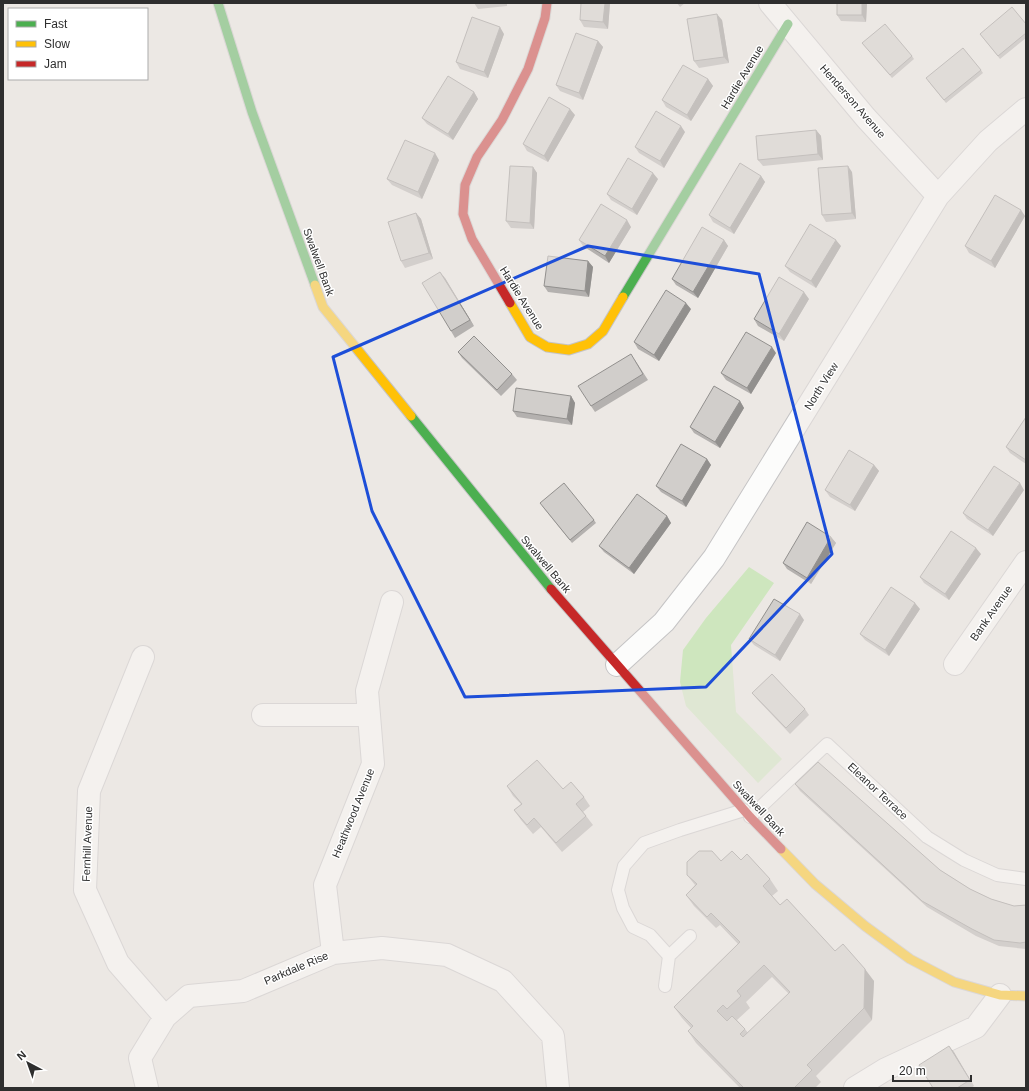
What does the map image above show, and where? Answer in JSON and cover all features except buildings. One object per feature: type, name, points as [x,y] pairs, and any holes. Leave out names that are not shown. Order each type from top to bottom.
[{"type":"main road","name":"Swalwell Bank","points":[[218,3],[252,112],[323,307],[540,576],[747,814],[815,884],[865,926],[910,959],[954,982],[1000,995],[1026,996]]},
{"type":"main road","name":"Hardie Avenue","points":[[547,3],[545,18],[528,69],[502,120],[477,157],[465,185],[463,214],[472,239],[530,337],[547,347],[570,350],[588,344],[603,331],[788,24]]},
{"type":"street","name":"Henderson Avenue","points":[[770,3],[866,118],[938,196]]},
{"type":"street","name":"North View","points":[[617,665],[664,622],[714,558],[938,196],[988,141],[1026,110]]},
{"type":"street","name":"Bank Avenue","points":[[955,664],[1026,562]]},
{"type":"street","name":"Heathwood Avenue","points":[[332,953],[324,885],[373,764],[367,691],[392,602]]},
{"type":"street","name":"Fernhill Avenue","points":[[143,657],[89,791],[85,890],[118,964],[165,1017]]},
{"type":"street","points":[[263,715],[369,715]]},
{"type":"street","name":"Parkdale Rise","points":[[147,1088],[140,1058],[165,1017],[189,996],[243,991],[332,953],[382,948],[447,955],[502,981],[553,1036],[558,1088]]},
{"type":"street","points":[[855,1088],[886,1069],[976,1027],[1000,995]]},
{"type":"lane","name":"Eleanor Terrace","points":[[747,814],[827,744],[927,837],[964,860],[997,876],[1026,879]]},
{"type":"lane","points":[[669,956],[650,935],[633,926],[624,908],[618,890],[624,866],[644,843],[680,830],[747,814]]},
{"type":"lane","points":[[665,986],[669,956],[690,936]]},
{"type":"highlighted area","points":[[588,246],[759,274],[832,554],[706,687],[465,697],[372,511],[333,357]]},
{"type":"green space","points":[[749,567],[774,583],[731,645],[736,712],[782,759],[758,783],[686,706],[680,682],[683,650],[706,618]]},
{"type":"traffic: fast","points":[[218,3],[252,112],[315,285]]},
{"type":"traffic: fast","points":[[623,297],[788,24]]},
{"type":"traffic: fast","points":[[411,416],[551,589]]},
{"type":"traffic: slow","points":[[315,285],[323,307],[411,416]]},
{"type":"traffic: slow","points":[[510,303],[530,337],[547,347],[569,350],[588,344],[603,331],[623,297]]},
{"type":"traffic: slow","points":[[781,849],[815,884],[865,926],[910,959],[954,982],[1000,995],[1026,996]]},
{"type":"traffic: jam","points":[[510,303],[472,239],[463,214],[465,185],[477,157],[502,120],[528,69],[545,18],[547,3]]},
{"type":"traffic: jam","points":[[551,589],[750,817],[781,849]]}]
